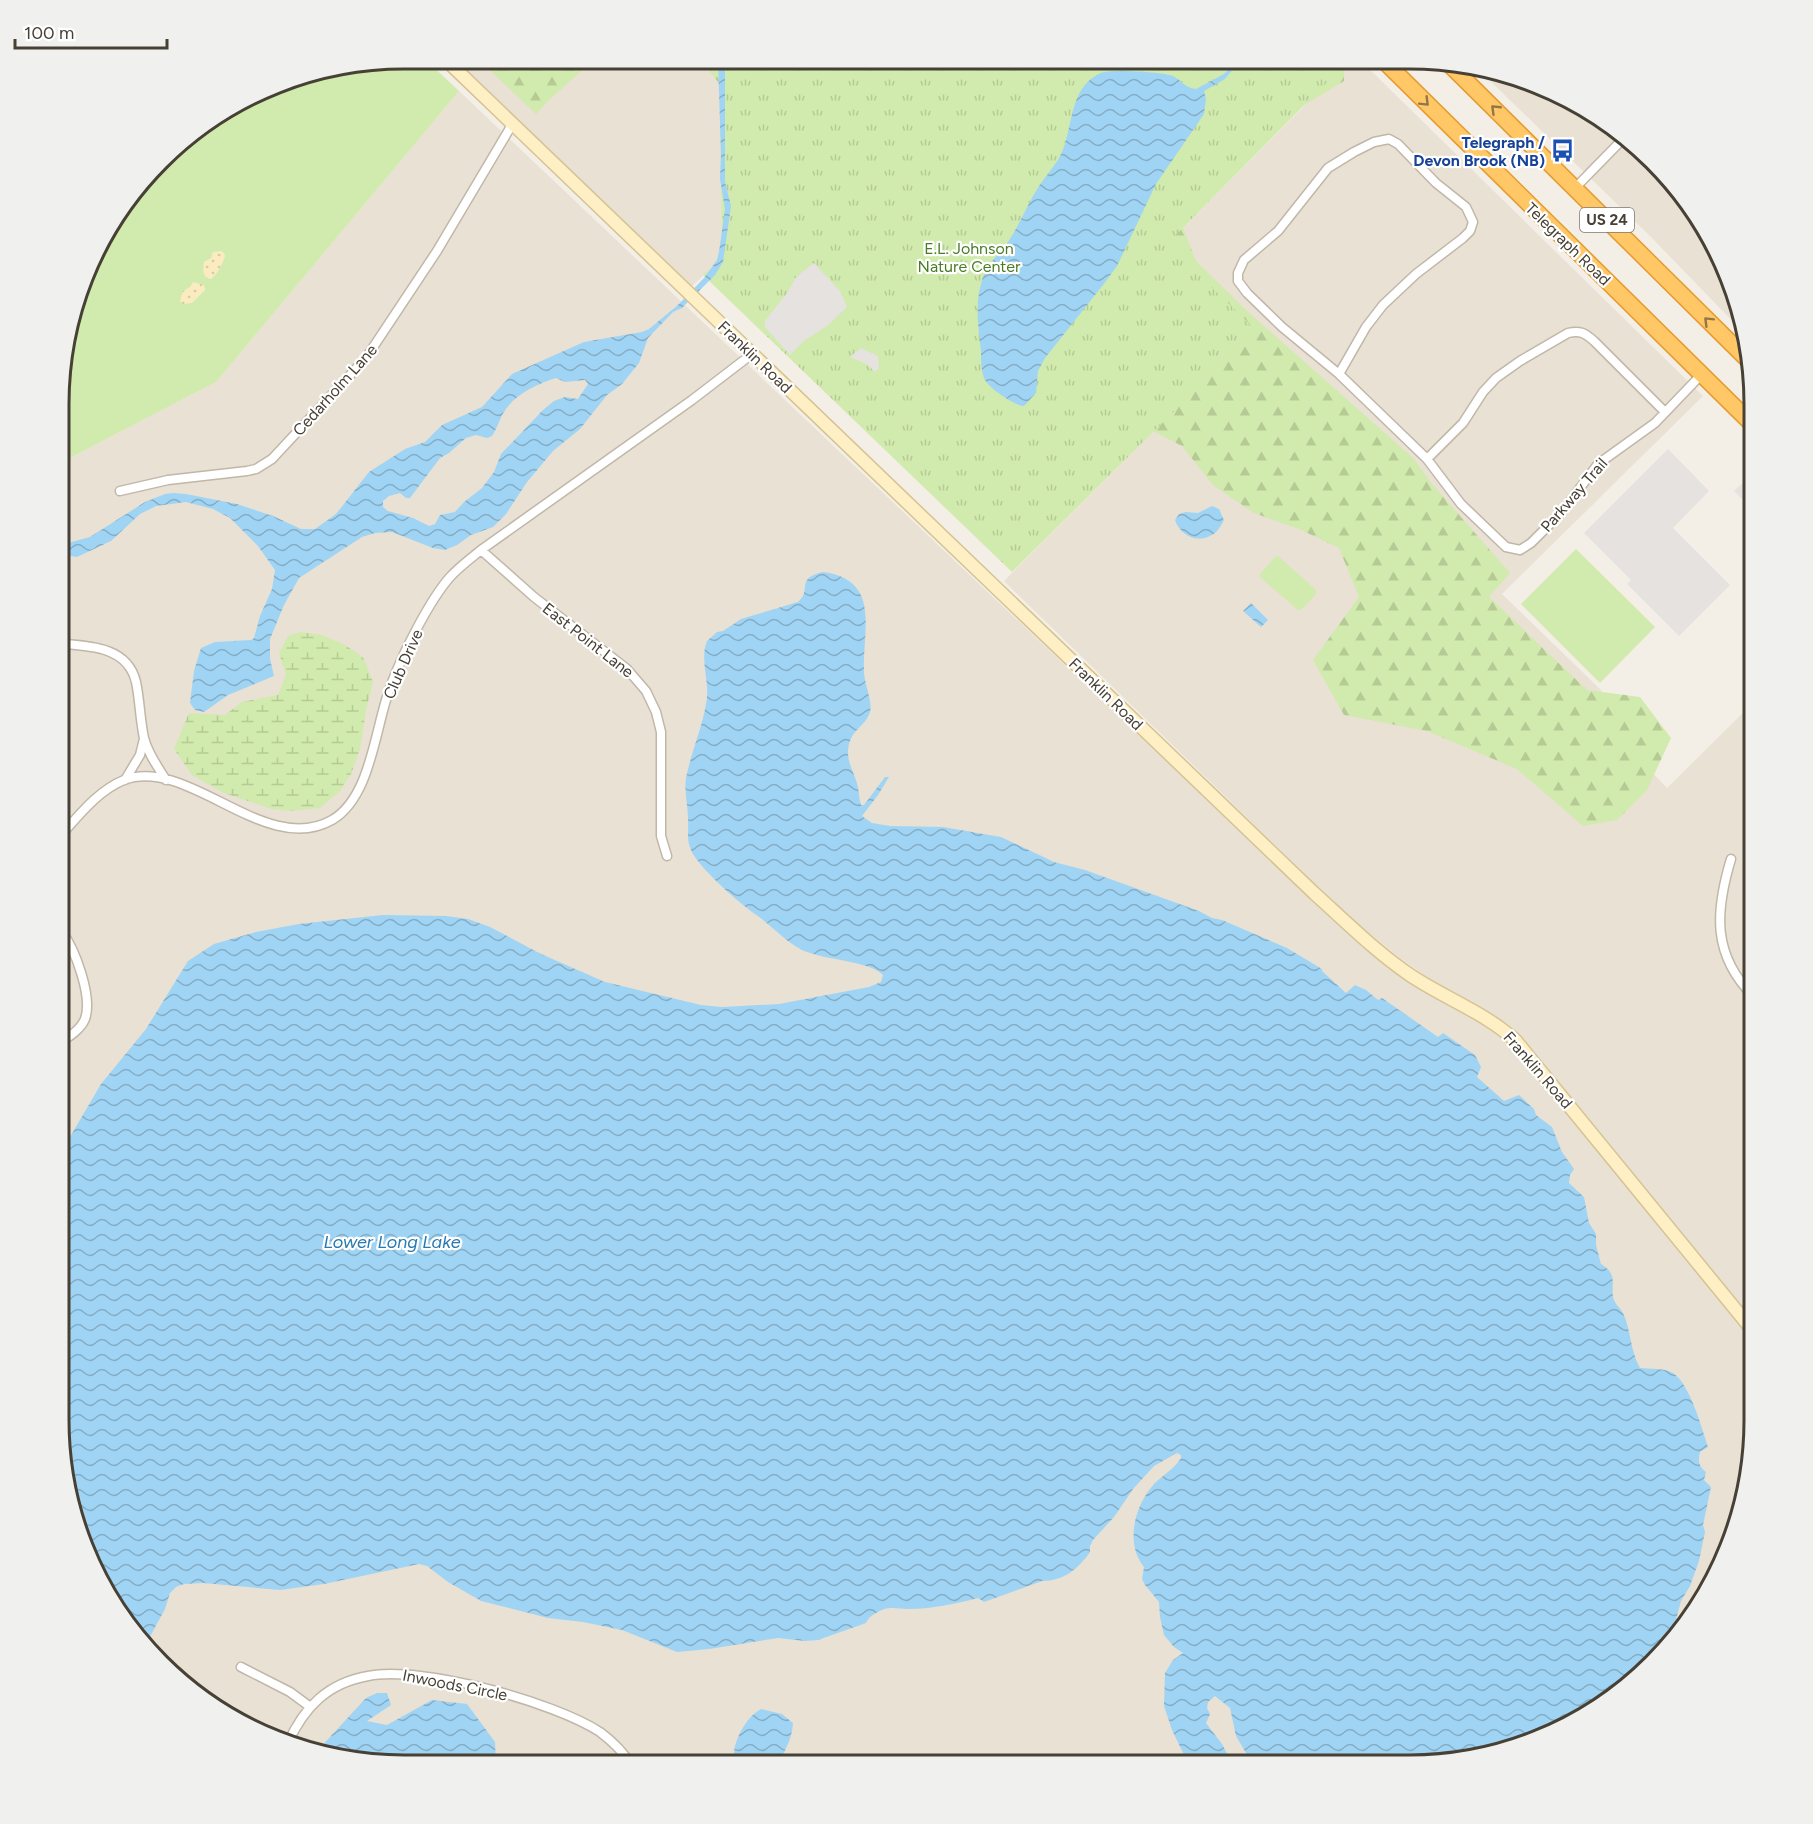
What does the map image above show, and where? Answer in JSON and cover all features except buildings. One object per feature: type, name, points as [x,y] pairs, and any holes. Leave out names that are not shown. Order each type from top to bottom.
[{"type":"highway","name":"Telegraph Road","points":[[1391,69],[1744,416]]},
{"type":"highway","name":"US 24","points":[[1458,73],[1739,344]]},
{"type":"street","name":"Franklin Road","points":[[456,69],[1314,893],[1378,950],[1409,974],[1445,998],[1499,1026],[1516,1041],[1744,1320]]},
{"type":"street","name":"Cedarholm Lane","points":[[120,491],[168,480],[247,471],[272,459],[335,393],[378,341],[436,251],[513,123]]},
{"type":"street","points":[[1339,374],[1366,327],[1383,304],[1416,274],[1463,238],[1470,231],[1473,222],[1466,207],[1436,183],[1398,144],[1389,140],[1374,142],[1328,168],[1278,231],[1244,260],[1238,273],[1238,280],[1247,293],[1282,327],[1339,374],[1427,459],[1463,423],[1483,392],[1496,378],[1538,350],[1575,331],[1587,335],[1594,341],[1665,412]]},
{"type":"street","points":[[1575,188],[1619,143]]},
{"type":"street","name":"Club Drive","points":[[69,827],[112,786],[125,780],[145,777],[166,780],[274,824],[308,827],[327,822],[337,816],[350,804],[362,783],[391,683],[418,628],[450,577],[481,550],[684,406],[752,354]]},
{"type":"street","name":"Parkway Trail","points":[[1427,459],[1451,493],[1467,510],[1506,547],[1520,550],[1531,543],[1562,512],[1598,464],[1655,423],[1701,375]]},
{"type":"street","name":"East Point Lane","points":[[481,550],[534,597],[627,669],[646,691],[656,712],[661,732],[661,836],[667,856]]},
{"type":"street","points":[[69,645],[103,649],[112,652],[127,664],[136,681],[144,739],[166,780]]},
{"type":"street","points":[[125,780],[140,755],[144,739]]},
{"type":"street","points":[[1731,859],[1720,902],[1722,941],[1732,969],[1744,984]]},
{"type":"street","points":[[69,942],[77,962],[87,1011],[82,1024],[69,1035]]},
{"type":"street","points":[[241,1667],[290,1692],[309,1706]]},
{"type":"street","name":"Inwoods Circle","points":[[292,1735],[301,1716],[309,1706],[343,1683],[367,1676],[393,1674],[422,1676],[506,1694],[578,1721],[608,1738],[624,1755]]},
{"type":"shaded area","points":[[465,69],[725,69],[722,240],[716,264],[692,286]]},
{"type":"shaded area","points":[[1341,69],[1369,69],[1703,396],[1502,594],[1602,691],[1588,705],[1667,788],[1744,712],[1744,1309],[1511,1026],[1434,982],[1346,914],[1004,581],[1255,330],[1167,244]]},
{"type":"shaded area","points":[[1487,78],[1537,95],[1576,114],[1613,138],[1646,167],[1675,200],[1699,237],[1718,276],[1734,323],[1650,236]]},
{"type":"shaded area","points":[[459,91],[1299,887],[1390,967],[1447,1005],[1483,1022],[1514,1045],[1686,1261],[1744,1327],[1743,1442],[1733,1507],[1718,1548],[1699,1588],[1661,1641],[1613,1686],[1557,1720],[1496,1744],[1453,1752],[1409,1755],[382,1754],[317,1744],[276,1729],[218,1699],[183,1672],[152,1641],[125,1606],[104,1568],[80,1508],[69,1359],[69,458],[216,382]]},
{"type":"shaded area","points":[[814,263],[840,291],[847,307],[827,326],[805,340],[790,355],[765,327],[765,321],[787,293],[796,277]]},
{"type":"shaded area","points":[[861,348],[878,356],[879,368],[875,372],[868,365],[850,357]]},
{"type":"shaded area","points":[[1668,449],[1709,491],[1673,528],[1730,585],[1679,636],[1627,584],[1631,580],[1584,533]]},
{"type":"shaded area","points":[[1744,482],[1744,501],[1734,491]]},
{"type":"green space","points":[[436,69],[459,91],[216,382],[69,458],[70,382],[80,317],[104,256],[125,218],[152,183],[183,152],[218,125],[256,104],[296,87],[339,75],[382,70]]},
{"type":"green space","points":[[489,69],[584,69],[551,98],[536,114]]},
{"type":"green space","points":[[707,69],[718,69],[719,83]]},
{"type":"green space","name":"E.L. Johnson Nature Center","points":[[724,69],[1340,69],[1167,244],[1256,330],[1012,572],[703,275],[716,264],[722,240],[720,123]]},
{"type":"green space","points":[[725,69],[1344,69],[1344,81],[1268,127],[1179,218],[1196,261],[1247,311],[1413,458],[1432,484],[1510,573],[1489,597],[1587,690],[1640,697],[1671,738],[1647,790],[1617,820],[1583,826],[1517,769],[1427,731],[1344,715],[1313,660],[1359,597],[1339,548],[1299,529],[1254,513],[1213,485],[1182,446],[1139,424],[724,106]]},
{"type":"green space","points":[[1576,549],[1655,627],[1600,683],[1521,604]]},
{"type":"green space","points":[[1278,556],[1316,590],[1316,594],[1302,609],[1298,610],[1260,577],[1260,574]]},
{"type":"green space","points":[[300,632],[322,635],[345,645],[363,657],[373,682],[360,749],[351,774],[340,791],[320,808],[290,811],[272,809],[224,793],[192,775],[174,749],[189,713],[225,715],[242,702],[278,695],[286,675],[279,653],[288,636]]},
{"type":"sand","points":[[222,251],[225,255],[222,265],[211,279],[206,277],[204,262],[211,258],[213,252]]},
{"type":"sand","points":[[193,282],[204,285],[205,290],[192,303],[183,304],[180,301],[183,291]]},
{"type":"water","points":[[718,69],[725,69],[725,182],[731,206],[723,262],[715,275],[682,308],[673,312],[648,338],[639,363],[622,384],[607,395],[580,429],[553,451],[527,482],[506,514],[493,527],[471,535],[445,550],[433,548],[392,532],[375,533],[362,537],[299,578],[284,605],[270,639],[270,659],[274,676],[228,695],[204,712],[195,710],[190,703],[194,671],[201,648],[215,642],[254,638],[260,616],[272,589],[275,570],[258,546],[230,518],[213,509],[186,502],[156,506],[140,514],[111,541],[77,557],[69,556],[69,543],[90,537],[145,502],[173,493],[237,504],[273,516],[301,529],[315,529],[336,514],[369,472],[405,449],[425,442],[442,425],[482,407],[512,374],[584,342],[642,332],[649,329],[678,305],[704,278],[717,260],[725,209],[720,179]],"holes":[[[556,378],[565,382],[585,380],[588,384],[578,399],[565,397],[554,401],[543,410],[501,454],[494,472],[482,488],[455,512],[440,515],[435,524],[429,526],[383,507],[383,501],[389,496],[400,493],[410,498],[440,458],[466,438],[476,435],[487,438],[492,436],[506,409],[522,394]]]},
{"type":"water","points":[[1229,69],[1233,69],[1225,79],[1204,91],[1206,99],[1204,114],[1156,184],[1117,266],[1045,358],[1038,371],[1036,393],[1024,406],[1014,403],[990,386],[982,372],[978,313],[981,284],[989,266],[1008,242],[1041,183],[1058,160],[1067,137],[1076,100],[1082,89],[1090,80],[1107,72],[1159,73],[1173,76],[1186,86],[1196,89]]},
{"type":"water","points":[[1212,506],[1219,509],[1224,520],[1212,535],[1201,539],[1195,538],[1185,534],[1177,525],[1175,520],[1179,514],[1198,513]]},
{"type":"water","name":"Lower Long Lake","points":[[823,572],[842,577],[854,585],[865,609],[864,672],[871,708],[865,722],[851,738],[848,752],[861,805],[864,805],[885,777],[889,777],[862,816],[872,823],[890,826],[943,827],[1001,837],[1054,862],[1085,870],[1199,911],[1287,948],[1322,969],[1346,993],[1355,985],[1366,990],[1378,1000],[1382,998],[1438,1037],[1443,1033],[1475,1055],[1481,1067],[1477,1077],[1504,1101],[1519,1095],[1534,1109],[1536,1115],[1552,1127],[1562,1152],[1574,1169],[1569,1183],[1584,1197],[1589,1223],[1596,1234],[1596,1245],[1601,1264],[1612,1275],[1614,1299],[1626,1320],[1634,1354],[1640,1368],[1666,1370],[1679,1379],[1695,1407],[1708,1447],[1700,1452],[1699,1460],[1706,1472],[1704,1480],[1711,1487],[1703,1525],[1705,1532],[1699,1561],[1690,1586],[1681,1601],[1675,1624],[1630,1672],[1595,1699],[1537,1729],[1496,1744],[1474,1749],[1409,1755],[1247,1755],[1236,1736],[1230,1708],[1215,1696],[1208,1702],[1207,1708],[1210,1714],[1206,1723],[1228,1755],[1184,1755],[1164,1706],[1165,1673],[1173,1660],[1183,1653],[1174,1647],[1164,1635],[1159,1602],[1142,1579],[1144,1567],[1138,1558],[1134,1536],[1134,1525],[1141,1503],[1154,1484],[1181,1458],[1181,1455],[1177,1453],[1154,1466],[1133,1489],[1114,1517],[1093,1540],[1090,1552],[1070,1573],[984,1602],[978,1598],[917,1609],[884,1609],[871,1616],[866,1623],[818,1640],[778,1638],[677,1652],[622,1630],[548,1618],[481,1601],[448,1582],[427,1566],[419,1564],[324,1584],[280,1590],[203,1583],[184,1584],[176,1587],[170,1593],[165,1609],[149,1638],[125,1606],[104,1568],[87,1528],[75,1485],[70,1442],[69,1138],[101,1084],[146,1029],[188,961],[214,944],[256,932],[299,924],[383,915],[446,916],[468,919],[490,927],[541,954],[605,982],[701,1005],[722,1007],[779,1004],[869,987],[881,982],[883,975],[877,970],[811,953],[790,942],[720,884],[695,857],[689,842],[686,783],[706,704],[704,656],[707,641],[717,632],[723,631],[741,619],[798,602],[804,593],[806,581]]},
{"type":"water","points":[[1251,603],[1268,620],[1261,627],[1243,611]]},
{"type":"water","points":[[377,1693],[387,1693],[391,1705],[367,1721],[387,1725],[432,1700],[467,1704],[495,1742],[496,1755],[382,1754],[322,1745],[366,1698]]},
{"type":"water","points":[[761,1709],[782,1714],[793,1723],[790,1740],[783,1755],[734,1755],[735,1746],[742,1730],[752,1716]]},
{"type":"place","name":"Telegraph / Devon Brook (NB)","points":[[1563,151]]}]
